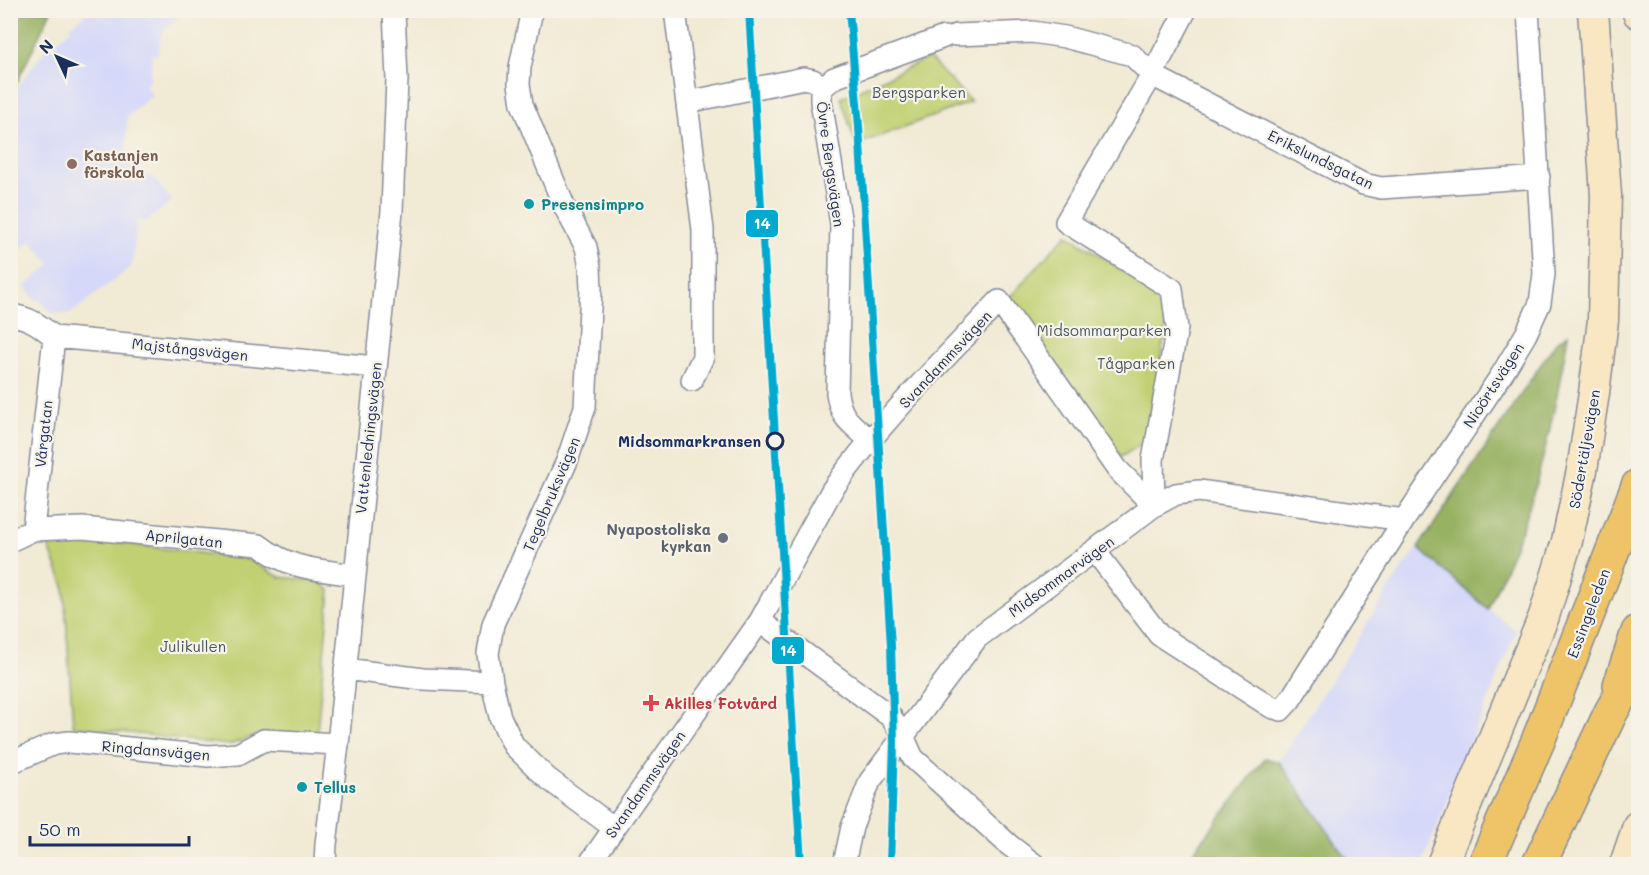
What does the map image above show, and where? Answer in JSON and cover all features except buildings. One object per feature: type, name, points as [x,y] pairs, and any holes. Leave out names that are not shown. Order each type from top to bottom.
[{"type":"highway","name":"Essingeleden","points":[[1538,741],[1638,486]]},
{"type":"highway","points":[[1485,864],[1538,741],[1638,537]]},
{"type":"highway","points":[[1611,712],[1638,632]]},
{"type":"highway","points":[[1539,864],[1611,712],[1638,665]]},
{"type":"main road","name":"Södertäljevägen","points":[[1442,864],[1544,616],[1567,541],[1582,470],[1603,320],[1606,195],[1593,10]]},
{"type":"main road","points":[[1625,864],[1638,826]]},
{"type":"street","name":"Vattenledningsvägen","points":[[326,864],[326,844],[392,211],[397,80],[394,10]]},
{"type":"street","name":"Tegelbruksvägen","points":[[532,10],[520,67],[519,84],[522,104],[564,206],[586,247],[591,290],[588,375],[585,407],[567,461],[493,624],[488,654],[500,717],[514,746],[547,778],[614,828]]},
{"type":"street","points":[[675,10],[703,230],[703,357],[692,380]]},
{"type":"street","points":[[1154,506],[1153,460],[1177,328],[1172,289],[1066,222],[1152,75],[1186,10]]},
{"type":"street","name":"Nioörtsvägen","points":[[1095,551],[1159,635],[1271,707],[1281,710],[1296,691],[1404,520],[1502,374],[1527,334],[1540,303],[1544,274],[1528,10]]},
{"type":"street","name":"Erikslundsgatan","points":[[823,87],[834,78],[950,36],[1032,32],[1132,55],[1152,75],[1372,186],[1381,188],[1539,177]]},
{"type":"street","name":"Övre Bergsvägen","points":[[688,102],[804,78],[813,80],[823,87],[821,101],[841,224],[837,393],[840,409],[847,420],[870,441]]},
{"type":"street","name":"Svandammsvägen","points":[[589,864],[760,621],[832,490],[870,441],[999,301],[1117,470],[1154,506]]},
{"type":"street","points":[[10,315],[24,316],[54,337]]},
{"type":"street","name":"Majstångsvägen","points":[[54,337],[376,367]]},
{"type":"street","name":"Vårgatan","points":[[33,530],[54,337]]},
{"type":"street","name":"Midsommarvägen","points":[[844,864],[852,828],[870,781],[977,638],[1154,506],[1176,494],[1199,491],[1404,520]]},
{"type":"street","name":"Aprilgatan","points":[[10,541],[33,530],[82,528],[259,546],[276,558],[299,567],[354,575]]},
{"type":"street","points":[[760,621],[891,717],[913,758],[1009,845],[1034,864]]},
{"type":"street","points":[[345,669],[423,679],[492,682]]},
{"type":"street","name":"Ringdansvägen","points":[[10,763],[54,744],[69,742],[208,756],[238,754],[264,740],[338,744]]},
{"type":"shaded area","name":"Kastanjen förskola","points":[[82,11],[184,11],[161,34],[158,55],[152,55],[150,81],[145,85],[152,95],[128,116],[125,155],[140,174],[153,177],[172,201],[147,221],[137,220],[132,266],[70,314],[51,313],[39,299],[36,301],[25,287],[51,264],[31,241],[11,258],[11,232],[15,226],[10,208],[11,97],[44,51],[72,29],[70,26],[85,15]]},
{"type":"shaded area","points":[[1418,548],[1516,631],[1422,864],[1351,864],[1279,762],[1400,572]]},
{"type":"green space","points":[[10,11],[51,11],[11,95]]},
{"type":"green space","name":"Bergsparken","points":[[929,58],[971,102],[856,145],[841,98]]},
{"type":"green space","name":"Midsommarparken","points":[[1067,234],[1156,292],[1168,316],[1146,441],[1121,457],[1008,299]]},
{"type":"green space","points":[[1568,334],[1539,474],[1517,542],[1488,609],[1418,548],[1556,342]]},
{"type":"green space","name":"Julikullen","points":[[88,539],[247,559],[280,577],[319,581],[330,590],[317,733],[264,733],[229,745],[73,726],[64,586],[47,543]]},
{"type":"green space","points":[[1265,758],[1279,762],[1351,864],[1184,864]]},
{"type":"transit line","name":"14","points":[[749,10],[801,864]]},
{"type":"transit line","name":"14","points":[[849,10],[859,127],[891,646],[894,743],[890,864]]},
{"type":"place","name":"Kastanjen förskola","points":[[72,164]]},
{"type":"place","name":"Presensimpro","points":[[529,204]]},
{"type":"place","name":"Midsommarkransen","points":[[775,441]]},
{"type":"place","name":"Nyapostoliska kyrkan","points":[[723,538]]},
{"type":"place","name":"Akilles Fotvård","points":[[651,703]]},
{"type":"place","name":"Tellus","points":[[302,787]]},
{"type":"park label","name":"Tågparken","points":[[1136,363]]}]
